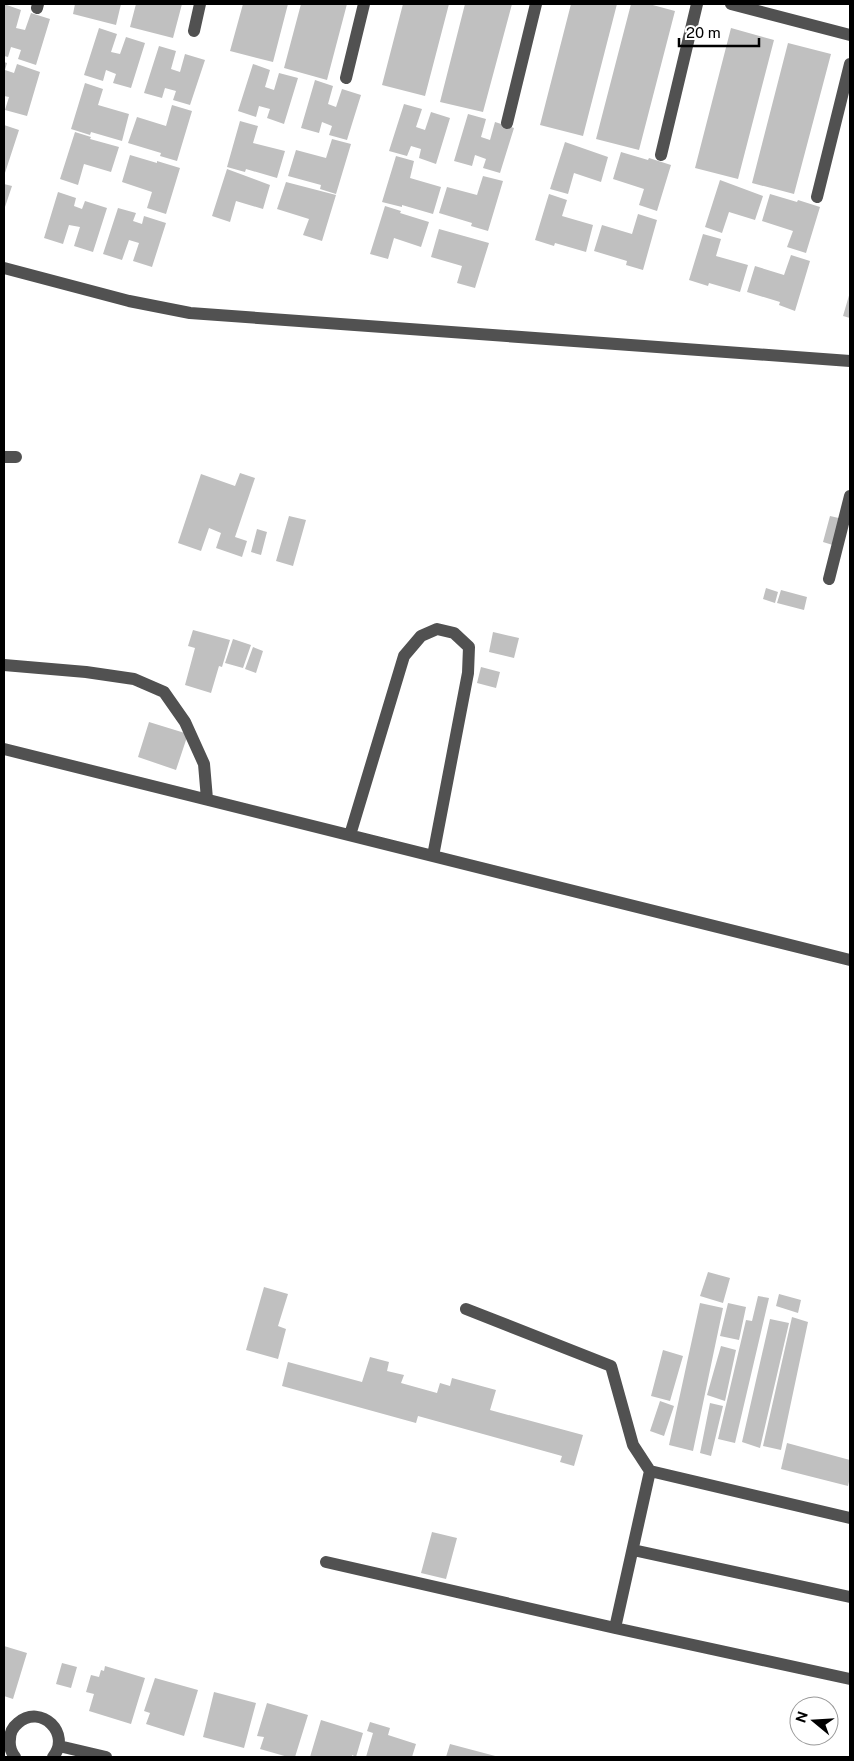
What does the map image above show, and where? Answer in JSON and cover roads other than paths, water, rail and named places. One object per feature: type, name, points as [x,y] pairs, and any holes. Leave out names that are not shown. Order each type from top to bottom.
[{"type":"street","points":[[194,31],[200,4]]},
{"type":"street","points":[[346,78],[364,4]]},
{"type":"street","points":[[507,123],[536,4]]},
{"type":"street","points":[[661,155],[697,4]]},
{"type":"street","points":[[730,4],[850,35]]},
{"type":"street","points":[[817,197],[850,64]]},
{"type":"street","points":[[4,268],[130,301],[190,313],[850,361]]},
{"type":"street","points":[[829,578],[846,527],[850,496]]},
{"type":"street","points":[[350,835],[404,656],[421,636],[437,629],[454,633],[469,647],[468,673],[433,856]]},
{"type":"street","points":[[4,665],[86,672],[134,679],[164,692],[185,722],[204,764],[206,799]]},
{"type":"street","points":[[4,748],[850,960]]},
{"type":"street","points":[[466,1309],[611,1366],[633,1445],[650,1471],[850,1518]]},
{"type":"street","points":[[615,1628],[650,1471]]},
{"type":"street","points":[[633,1550],[850,1597]]},
{"type":"street","points":[[326,1562],[850,1679]]},
{"type":"street","points":[[16,1757],[7,1735],[21,1720],[30,1716],[39,1717],[56,1727],[59,1736],[56,1752],[106,1757]]}]
